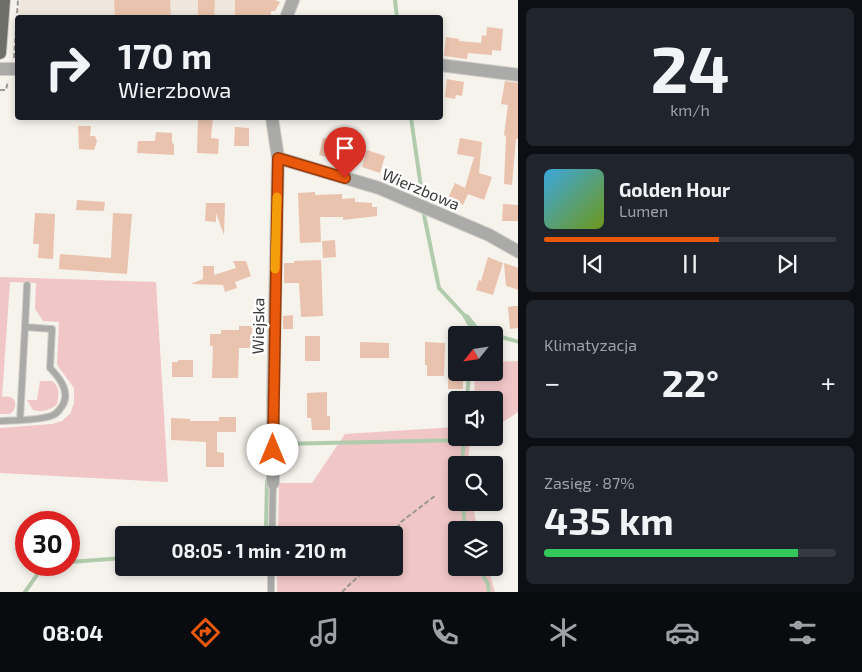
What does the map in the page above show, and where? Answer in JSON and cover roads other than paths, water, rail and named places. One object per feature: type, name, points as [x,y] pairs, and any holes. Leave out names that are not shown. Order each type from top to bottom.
[{"type":"main road","points":[[0,53],[4,0]]},
{"type":"street","points":[[287,15],[293,0]]},
{"type":"street","points":[[443,65],[518,75]]},
{"type":"street","points":[[0,69],[15,69]]},
{"type":"street","name":"Wiejska","points":[[272,120],[278,158],[273,483]]},
{"type":"street","name":"Wierzbowa","points":[[278,158],[379,188],[489,236],[518,252]]},
{"type":"lane","points":[[20,420],[27,285]]},
{"type":"lane","points":[[0,421],[52,416],[63,405],[66,397],[64,386],[50,368],[52,329],[25,327]]},
{"type":"lane","name":"Wiejska","points":[[272,526],[273,483]]},
{"type":"lane","points":[[271,576],[271,592]]},
{"type":"waterway","points":[[395,0],[397,15]]},
{"type":"waterway","points":[[411,120],[422,194]]},
{"type":"waterway","points":[[424,215],[439,288],[464,315],[470,326]]},
{"type":"waterway","points":[[467,316],[475,326]]},
{"type":"waterway","points":[[503,338],[518,342]]},
{"type":"waterway","points":[[468,381],[468,391]]},
{"type":"waterway","points":[[279,444],[448,440]]},
{"type":"waterway","points":[[463,446],[463,456]]},
{"type":"waterway","points":[[266,526],[267,481]]},
{"type":"waterway","points":[[464,511],[464,521]]},
{"type":"waterway","points":[[80,561],[115,559]]},
{"type":"waterway","points":[[25,592],[36,576]]},
{"type":"waterway","points":[[483,576],[488,584],[489,592]]}]
